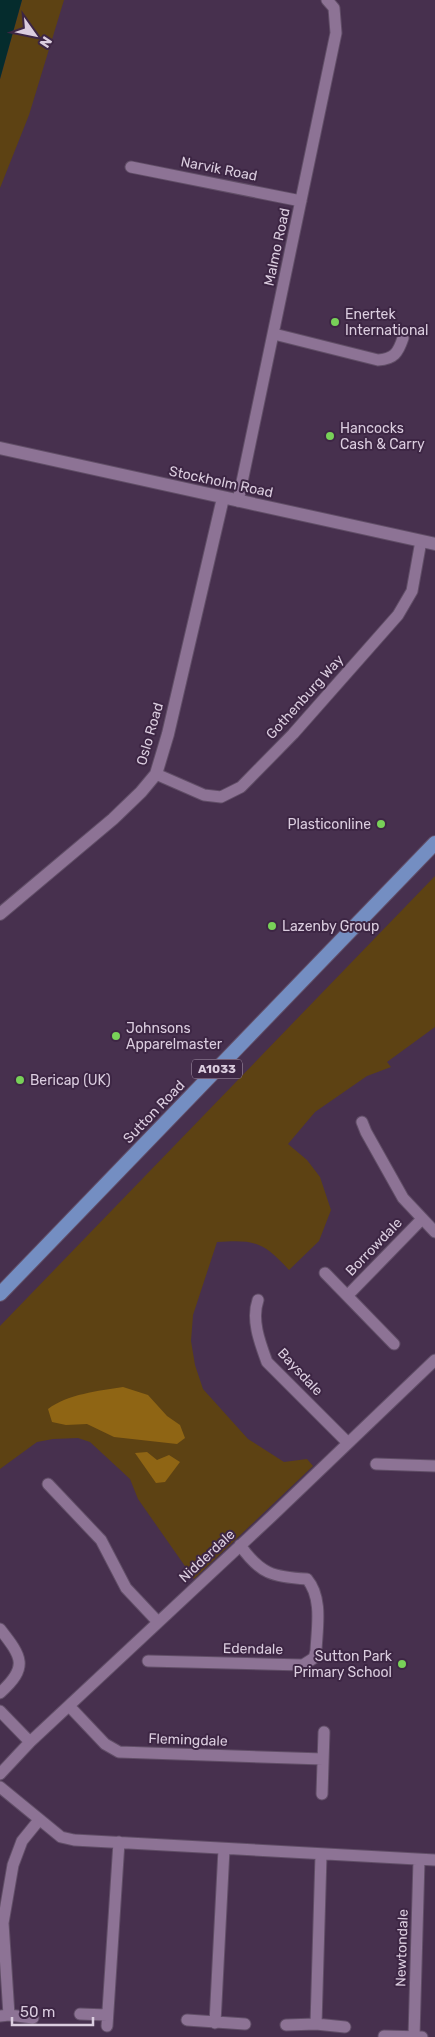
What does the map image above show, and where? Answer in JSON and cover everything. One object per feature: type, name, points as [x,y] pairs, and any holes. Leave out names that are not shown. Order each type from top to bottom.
[{"type":"highway","name":"Sutton Road","points":[[0,1294],[435,843]]},
{"type":"street","name":"Malmo Road","points":[[238,501],[336,33],[334,8],[327,0]]},
{"type":"street","name":"Narvik Road","points":[[131,167],[302,201]]},
{"type":"street","points":[[274,334],[378,360],[390,359],[398,353],[403,338]]},
{"type":"street","name":"Stockholm Road","points":[[0,448],[435,544]]},
{"type":"street","name":"Oslo Road","points":[[0,914],[114,819],[156,774],[168,734],[223,498]]},
{"type":"street","name":"Gothenburg Way","points":[[156,774],[204,795],[221,797],[241,787],[293,734],[398,615],[412,591],[421,541]]},
{"type":"street","name":"Borrowdale","points":[[361,1131],[403,1198],[421,1220],[435,1232]]},
{"type":"street","name":"Borrowdale","points":[[348,1295],[421,1220]]},
{"type":"street","name":"Borrowdale","points":[[325,1273],[394,1344]]},
{"type":"street","name":"Baysdale","points":[[253,1306],[260,1345],[267,1362],[347,1442]]},
{"type":"street","name":"Nidderdale","points":[[0,1774],[30,1742],[240,1546],[435,1360]]},
{"type":"street","points":[[376,1464],[435,1466]]},
{"type":"street","points":[[48,1484],[101,1540],[126,1588],[158,1622]]},
{"type":"street","points":[[47,1502],[57,1494]]},
{"type":"street","name":"Edendale","points":[[148,1661],[304,1665],[314,1658],[318,1603],[313,1586],[307,1579],[279,1577],[256,1566],[240,1546]]},
{"type":"street","points":[[0,1629],[18,1651],[19,1665],[16,1677],[0,1693]]},
{"type":"street","name":"Flemingdale","points":[[70,1706],[105,1744],[119,1752],[323,1759]]},
{"type":"street","points":[[0,1711],[30,1742]]},
{"type":"street","points":[[322,1794],[324,1732]]},
{"type":"street","points":[[0,1787],[61,1837],[74,1840],[435,1860]]},
{"type":"street","points":[[33,2018],[5,2016],[3,1924],[13,1865],[22,1841],[39,1820]]},
{"type":"street","points":[[80,2014],[107,2020],[119,1842]]},
{"type":"street","points":[[215,2023],[224,1849]]},
{"type":"street","points":[[316,2024],[321,1855]]},
{"type":"street","name":"Newtondale","points":[[414,2036],[419,1860]]},
{"type":"street","points":[[187,2020],[245,2024]]},
{"type":"street","points":[[286,2025],[316,2024],[346,2027]]},
{"type":"street","points":[[384,2036],[422,2037]]},
{"type":"shaded area","points":[[0,0],[22,0],[0,79]]},
{"type":"shaded area","points":[[22,0],[64,0],[29,115],[0,188],[0,79]]},
{"type":"shaded area","points":[[435,876],[435,1027],[387,1062],[391,1067],[367,1076],[315,1112],[288,1144],[307,1160],[320,1177],[331,1210],[319,1241],[289,1270],[272,1253],[257,1244],[240,1241],[217,1242],[193,1315],[191,1341],[195,1365],[203,1389],[248,1439],[284,1462],[307,1459],[313,1466],[194,1579],[138,1499],[130,1479],[90,1442],[78,1438],[37,1442],[0,1469],[0,1326]]},
{"type":"shaded area","points":[[123,1387],[148,1395],[167,1416],[180,1425],[185,1438],[177,1444],[114,1437],[87,1424],[66,1425],[52,1422],[48,1409],[56,1404],[84,1394]]},
{"type":"shaded area","points":[[147,1452],[157,1460],[169,1455],[180,1462],[165,1482],[156,1483],[135,1453]]},
{"type":"place","name":"Enertek International","points":[[335,322]]},
{"type":"place","name":"Hancocks Cash & Carry","points":[[330,436]]},
{"type":"place","name":"Plasticonline","points":[[381,824]]},
{"type":"place","name":"Lazenby Group","points":[[272,926]]},
{"type":"place","name":"Johnsons Apparelmaster","points":[[116,1036]]},
{"type":"place","name":"Bericap (UK)","points":[[20,1080]]},
{"type":"place","name":"Sutton Park Primary School","points":[[402,1664]]}]
